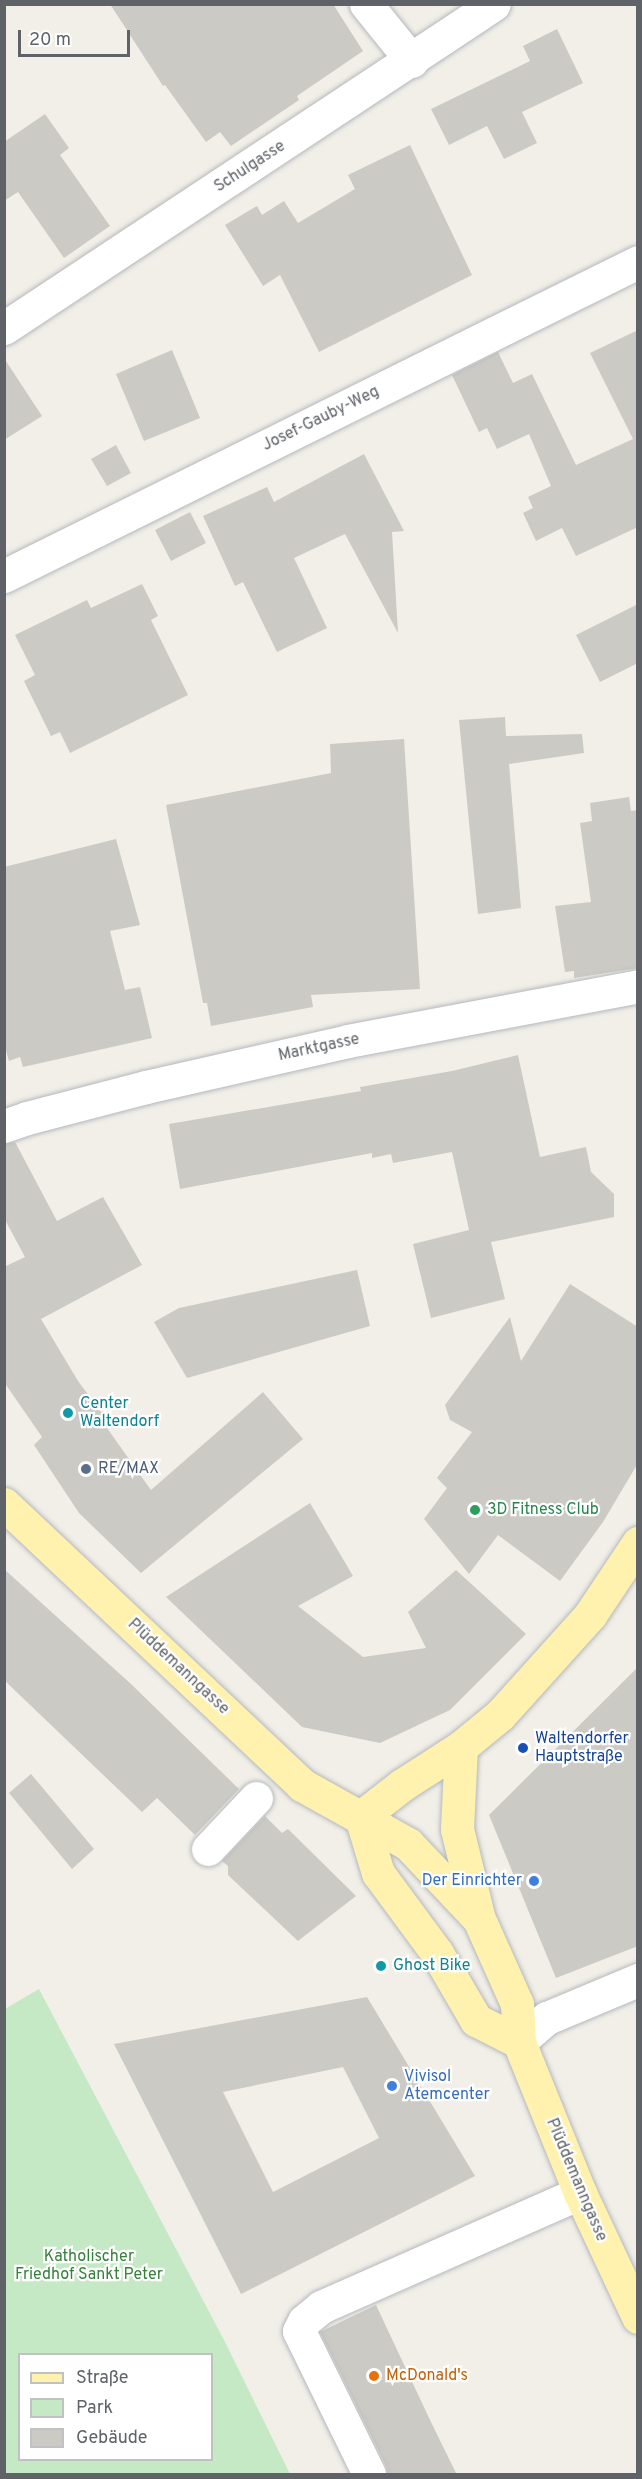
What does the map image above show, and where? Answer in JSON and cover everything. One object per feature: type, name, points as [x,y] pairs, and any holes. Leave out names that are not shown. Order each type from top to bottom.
[{"type":"main road","name":"Plüddemanngasse","points":[[4,1504],[302,1785],[408,1844],[479,1919],[517,2004],[519,2042],[580,2193],[638,2317]]},
{"type":"main road","points":[[519,2042],[476,2020],[437,1953],[378,1872],[361,1817],[402,1785],[461,1747],[500,1715],[590,1615],[638,1544]]},
{"type":"main road","points":[[461,1747],[457,1829],[479,1919]]},
{"type":"street","points":[[366,4],[412,61]]},
{"type":"street","name":"Schulgasse","points":[[4,328],[412,61],[447,33],[494,4]]},
{"type":"street","name":"Josef-Gauby-Weg","points":[[4,576],[638,262]]},
{"type":"street","name":"Marktgasse","points":[[4,1126],[146,1087],[348,1041],[638,986]]},
{"type":"street","points":[[208,1849],[256,1798]]},
{"type":"street","points":[[519,2042],[547,2018],[638,1980]]},
{"type":"street","points":[[369,2475],[299,2331],[304,2321],[321,2307],[580,2193]]},
{"type":"green space","name":"Katholischer Friedhof Sankt Peter","points":[[39,1989],[225,2342],[290,2474],[5,2474],[5,2009]]},
{"type":"building","points":[[110,4],[333,4],[363,51],[297,96],[299,100],[231,146],[220,132],[206,142],[165,85],[163,86]]},
{"type":"building","points":[[557,29],[583,83],[522,112],[537,143],[504,159],[487,126],[449,145],[431,109],[530,61],[523,46]]},
{"type":"building","points":[[45,114],[69,148],[60,155],[110,226],[64,258],[18,192],[4,201],[4,142]]},
{"type":"building","points":[[410,145],[472,275],[319,352],[280,275],[263,286],[225,225],[257,206],[262,215],[284,201],[298,223],[355,189],[348,175]]},
{"type":"building","points":[[638,330],[638,527],[576,556],[562,528],[536,541],[523,513],[533,508],[528,497],[551,486],[529,434],[497,449],[487,428],[479,432],[452,375],[498,352],[513,383],[532,374],[576,465],[633,439],[590,353]]},
{"type":"building","points":[[172,350],[200,418],[144,441],[116,374]]},
{"type":"building","points":[[4,358],[42,416],[4,440]]},
{"type":"building","points":[[116,445],[131,473],[107,486],[91,459]]},
{"type":"building","points":[[364,454],[404,531],[392,532],[398,633],[345,534],[294,558],[327,628],[277,652],[243,582],[235,586],[203,516],[267,487],[274,502]]},
{"type":"building","points":[[190,512],[206,543],[171,561],[155,530]]},
{"type":"building","points":[[142,584],[158,616],[151,620],[188,695],[70,753],[60,732],[51,736],[24,681],[35,675],[15,635],[87,600],[91,608]]},
{"type":"building","points":[[638,604],[638,663],[600,682],[576,635]]},
{"type":"building","points":[[505,717],[506,736],[582,734],[584,753],[509,764],[521,908],[478,914],[459,720]]},
{"type":"building","points":[[404,739],[420,989],[311,995],[313,1007],[211,1026],[207,1003],[203,1003],[166,805],[331,773],[330,744]]},
{"type":"building","points":[[629,797],[631,811],[638,810],[638,968],[574,978],[574,971],[565,972],[555,906],[591,902],[580,823],[592,821],[590,803]]},
{"type":"building","points":[[116,839],[140,925],[110,931],[125,990],[140,987],[152,1038],[23,1067],[20,1057],[9,1061],[4,1044],[4,867]]},
{"type":"building","points":[[518,1055],[540,1157],[586,1147],[591,1172],[614,1194],[614,1217],[491,1242],[505,1299],[431,1318],[413,1244],[469,1230],[452,1152],[393,1163],[391,1154],[372,1158],[372,1153],[180,1189],[169,1124],[361,1091],[360,1087],[452,1071]]},
{"type":"building","points":[[15,1142],[57,1221],[103,1197],[142,1265],[41,1319],[78,1381],[110,1424],[107,1428],[151,1490],[263,1392],[303,1439],[141,1573],[79,1513],[34,1445],[42,1437],[4,1382],[4,1267],[25,1257],[4,1218],[4,1144]]},
{"type":"building","points":[[357,1270],[370,1326],[187,1378],[154,1322],[179,1308]]},
{"type":"building","points":[[570,1284],[638,1327],[638,1463],[603,1522],[560,1581],[498,1535],[469,1574],[424,1519],[447,1488],[437,1478],[472,1432],[450,1420],[445,1405],[510,1317],[521,1361]]},
{"type":"building","points":[[310,1503],[353,1576],[298,1606],[363,1657],[426,1648],[408,1612],[456,1570],[526,1634],[450,1710],[380,1743],[302,1727],[166,1597]]},
{"type":"building","points":[[4,1569],[131,1684],[239,1789],[195,1835],[157,1798],[142,1812],[4,1680]]},
{"type":"building","points":[[638,1667],[638,1946],[556,1978],[489,1815]]},
{"type":"building","points":[[31,1774],[94,1849],[72,1869],[9,1793]]},
{"type":"building","points":[[265,1816],[282,1833],[288,1829],[356,1896],[298,1941],[228,1875],[228,1866],[222,1861]]},
{"type":"building","points":[[367,1997],[475,2176],[241,2294],[114,2044]],"holes":[[[343,2067],[379,2138],[273,2192],[223,2092]]]},
{"type":"building","name":"McDonald's","points":[[376,2305],[457,2475],[388,2475],[386,2466],[320,2332]]},
{"type":"place","name":"Center Waltendorf","points":[[68,1413]]},
{"type":"place","name":"RE/MAX","points":[[86,1469]]},
{"type":"place","name":"3D Fitness Club","points":[[475,1510]]},
{"type":"place","name":"Waltendorfer Hauptstraße","points":[[523,1748]]},
{"type":"place","name":"Der Einrichter","points":[[534,1881]]},
{"type":"place","name":"Ghost Bike","points":[[381,1966]]},
{"type":"place","name":"Vivisol Atemcenter","points":[[392,2086]]},
{"type":"place","name":"McDonald's","points":[[374,2376]]}]
